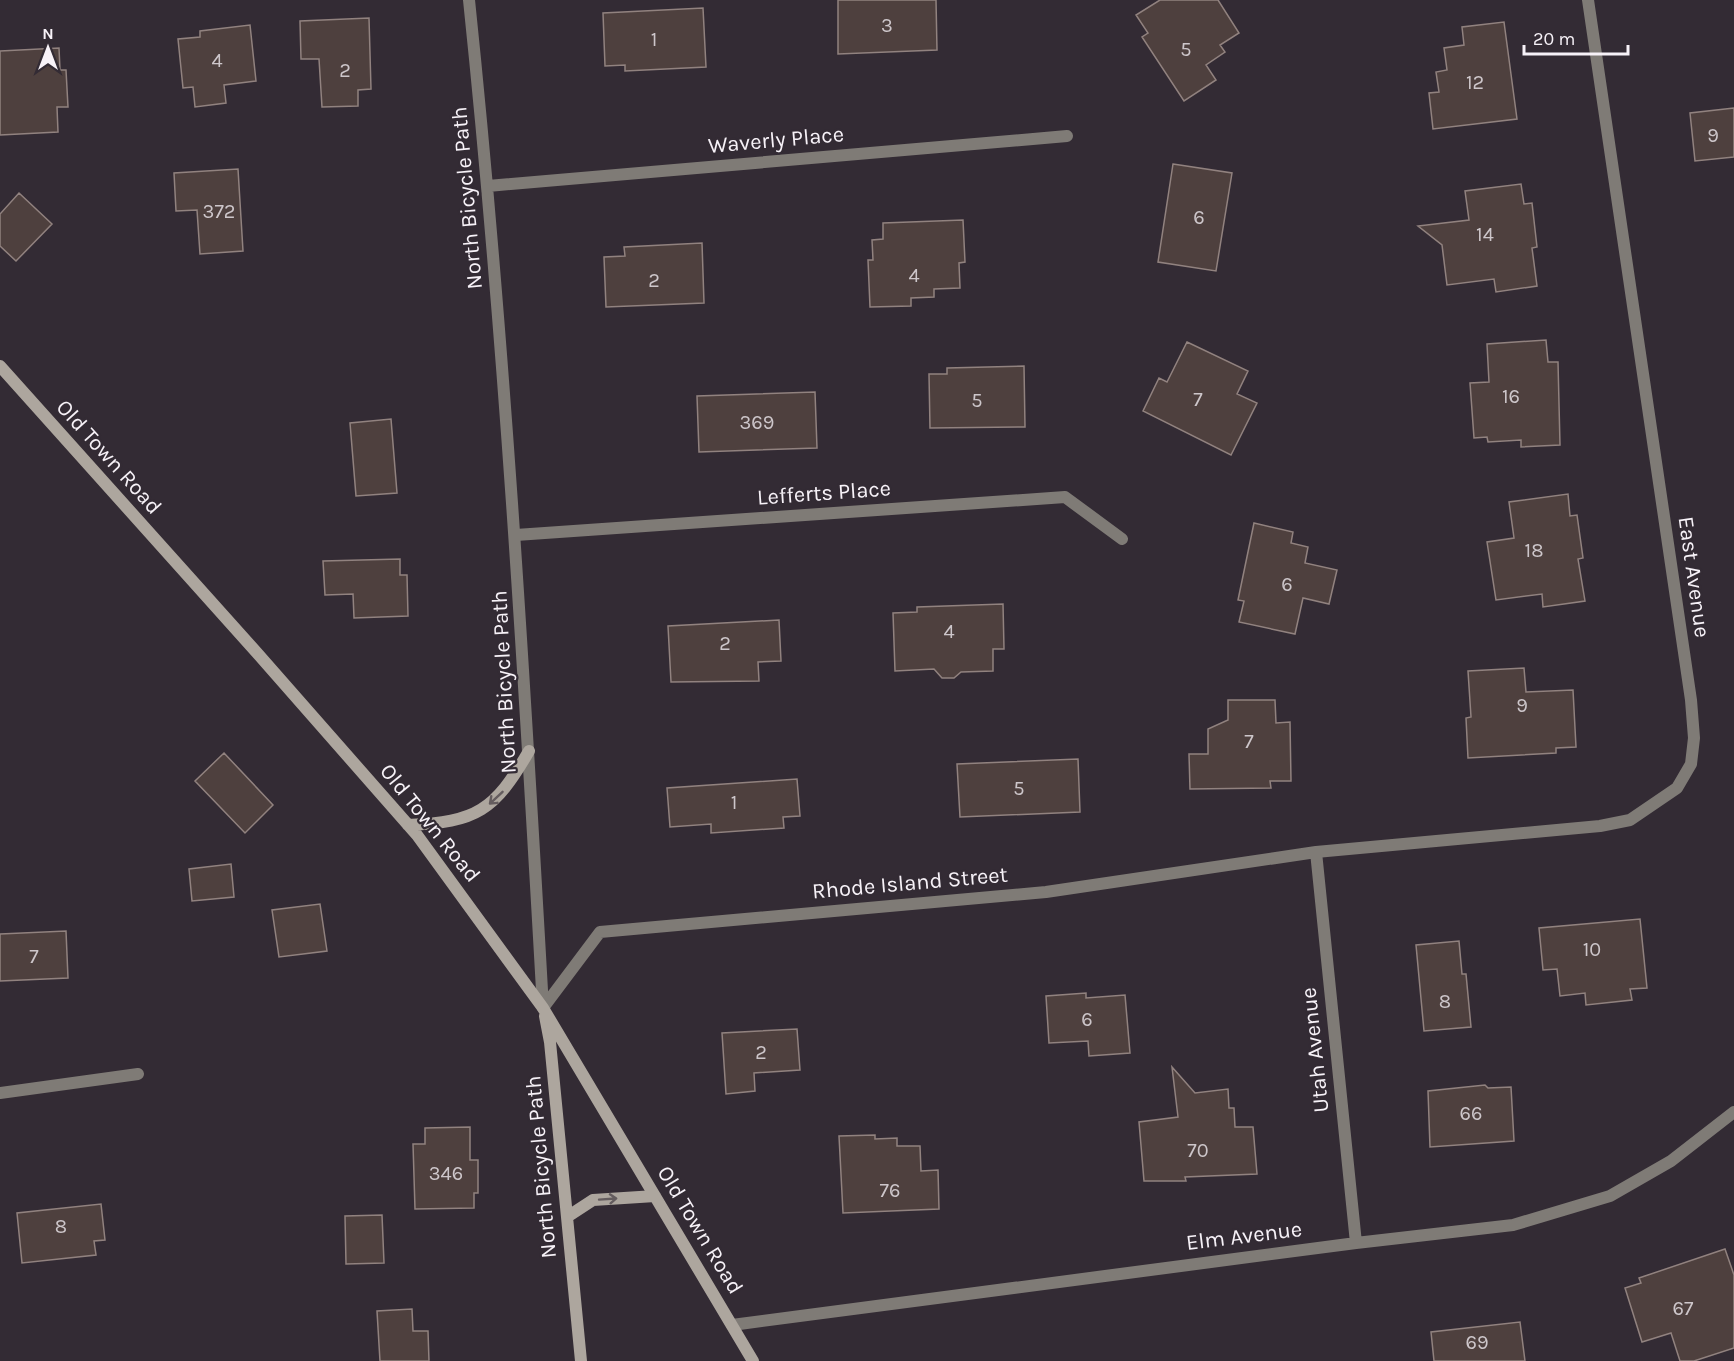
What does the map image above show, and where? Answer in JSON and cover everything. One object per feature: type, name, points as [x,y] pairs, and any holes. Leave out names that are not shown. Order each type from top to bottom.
[{"type":"main road","name":"Old Town Road","points":[[0,366],[408,825],[543,1008],[753,1361]]},
{"type":"main road","points":[[408,825],[447,823],[478,812],[497,799],[512,781],[529,750]]},
{"type":"main road","name":"North Bicycle Path","points":[[543,1008],[550,1042],[580,1361]]},
{"type":"main road","points":[[567,1217],[593,1200],[655,1196]]},
{"type":"street","name":"North Bicycle Path","points":[[469,0],[488,186],[516,535],[543,1008]]},
{"type":"street","name":"East Avenue","points":[[1316,852],[1600,826],[1630,820],[1677,788],[1691,764],[1694,738],[1691,700],[1588,0]]},
{"type":"street","name":"Waverly Place","points":[[488,186],[1067,136]]},
{"type":"street","name":"Lefferts Place","points":[[516,535],[1065,497],[1122,539]]},
{"type":"street","name":"Rhode Island Street","points":[[543,1008],[600,932],[1047,892],[1316,852]]},
{"type":"street","name":"Utah Avenue","points":[[1316,852],[1356,1243]]},
{"type":"street","points":[[0,1093],[138,1074]]},
{"type":"street","name":"Elm Avenue","points":[[732,1325],[1356,1243],[1513,1225],[1610,1196],[1671,1161],[1734,1112]]},
{"type":"building","points":[[838,0],[936,0],[937,50],[838,54]]},
{"type":"building","points":[[1160,0],[1218,0],[1239,33],[1220,45],[1225,52],[1206,65],[1216,80],[1184,101],[1142,37],[1148,33],[1136,15]]},
{"type":"building","points":[[703,8],[706,67],[625,71],[625,65],[605,66],[603,13]]},
{"type":"building","points":[[369,18],[371,89],[358,90],[358,106],[322,107],[319,59],[301,59],[300,21]]},
{"type":"building","points":[[1504,22],[1517,119],[1433,129],[1429,93],[1439,92],[1436,72],[1447,70],[1444,48],[1464,45],[1462,27]]},
{"type":"building","points":[[250,25],[256,81],[224,85],[226,103],[195,107],[193,87],[183,88],[178,39],[200,37],[200,31]]},
{"type":"building","points":[[59,48],[60,70],[66,70],[68,107],[57,107],[58,132],[0,135],[0,51]]},
{"type":"building","points":[[1734,108],[1734,157],[1695,161],[1690,113]]},
{"type":"building","points":[[1173,164],[1232,173],[1216,271],[1158,262]]},
{"type":"building","points":[[238,169],[243,251],[200,254],[197,210],[176,211],[174,173]]},
{"type":"building","points":[[1521,184],[1524,204],[1532,203],[1537,247],[1532,248],[1537,286],[1496,292],[1494,279],[1447,285],[1442,245],[1418,226],[1469,220],[1465,191]]},
{"type":"building","points":[[19,193],[52,224],[16,261],[0,246],[0,214]]},
{"type":"building","points":[[963,220],[965,262],[959,263],[960,288],[934,289],[934,297],[911,298],[911,306],[870,307],[868,260],[873,260],[872,240],[883,239],[883,223]]},
{"type":"building","points":[[702,243],[704,303],[606,307],[604,257],[625,256],[624,247]]},
{"type":"building","points":[[1546,340],[1548,362],[1558,362],[1560,445],[1521,447],[1521,440],[1488,442],[1487,437],[1474,438],[1470,383],[1489,382],[1487,344]]},
{"type":"building","points":[[1187,342],[1248,371],[1237,394],[1257,403],[1231,455],[1143,411],[1159,378],[1167,382]]},
{"type":"building","points":[[1024,366],[1025,427],[930,428],[929,374],[947,374],[947,368]]},
{"type":"building","points":[[815,392],[817,448],[699,452],[697,396]]},
{"type":"building","points":[[391,419],[397,493],[356,496],[350,423]]},
{"type":"building","points":[[1568,494],[1570,516],[1577,515],[1583,558],[1578,559],[1585,601],[1543,607],[1542,594],[1496,600],[1487,542],[1514,538],[1509,502]]},
{"type":"building","points":[[1254,523],[1293,532],[1291,543],[1308,547],[1305,563],[1337,570],[1329,604],[1303,598],[1295,634],[1239,622],[1244,601],[1238,600]]},
{"type":"building","points":[[400,559],[400,575],[407,575],[408,616],[354,618],[353,594],[325,595],[323,561]]},
{"type":"building","points":[[1003,604],[1004,649],[993,649],[993,671],[961,672],[954,678],[942,678],[934,669],[895,671],[893,613],[917,612],[917,607]]},
{"type":"building","points":[[779,620],[781,661],[758,662],[759,681],[671,682],[668,626]]},
{"type":"building","points":[[1524,668],[1526,692],[1573,690],[1576,747],[1556,748],[1556,753],[1468,758],[1466,718],[1471,717],[1468,671]]},
{"type":"building","points":[[1228,700],[1275,700],[1276,723],[1290,722],[1291,781],[1270,781],[1271,788],[1190,789],[1189,754],[1208,754],[1208,729],[1228,720]]},
{"type":"building","points":[[224,753],[273,805],[245,833],[195,781]]},
{"type":"building","points":[[1078,759],[1080,812],[960,817],[957,764]]},
{"type":"building","points":[[797,779],[800,816],[783,817],[784,828],[711,833],[711,824],[670,827],[667,788]]},
{"type":"building","points":[[231,864],[234,897],[192,901],[189,869]]},
{"type":"building","points":[[320,904],[327,951],[279,957],[272,910]]},
{"type":"building","points":[[1640,919],[1647,988],[1630,989],[1632,1000],[1586,1005],[1585,993],[1560,996],[1557,969],[1543,970],[1539,928]]},
{"type":"building","points":[[66,931],[68,978],[0,981],[0,934]]},
{"type":"building","points":[[1459,941],[1462,974],[1466,974],[1471,1027],[1424,1031],[1416,945]]},
{"type":"building","points":[[1086,993],[1086,998],[1125,995],[1130,1053],[1089,1056],[1088,1041],[1049,1043],[1046,996]]},
{"type":"building","points":[[797,1029],[800,1070],[754,1073],[755,1091],[726,1094],[722,1033]]},
{"type":"building","points":[[1172,1067],[1195,1093],[1228,1089],[1229,1108],[1234,1108],[1235,1127],[1253,1127],[1257,1174],[1185,1177],[1186,1181],[1144,1181],[1139,1122],[1178,1117]]},
{"type":"building","points":[[1485,1085],[1488,1088],[1511,1087],[1514,1141],[1430,1147],[1428,1091]]},
{"type":"building","points":[[470,1127],[470,1160],[478,1160],[478,1193],[474,1193],[474,1208],[415,1209],[413,1144],[425,1144],[425,1128]]},
{"type":"building","points":[[875,1135],[875,1139],[897,1138],[897,1146],[920,1146],[921,1171],[938,1170],[939,1209],[843,1213],[839,1136]]},
{"type":"building","points":[[101,1204],[105,1240],[94,1241],[96,1255],[22,1263],[17,1213]]},
{"type":"building","points":[[382,1215],[384,1263],[346,1264],[345,1216]]},
{"type":"building","points":[[1725,1249],[1734,1275],[1734,1348],[1694,1361],[1680,1361],[1671,1333],[1642,1342],[1625,1288],[1641,1283],[1639,1278]]},
{"type":"building","points":[[412,1309],[413,1331],[428,1331],[429,1361],[380,1361],[377,1311]]},
{"type":"building","points":[[1520,1322],[1525,1361],[1434,1361],[1431,1332]]}]
